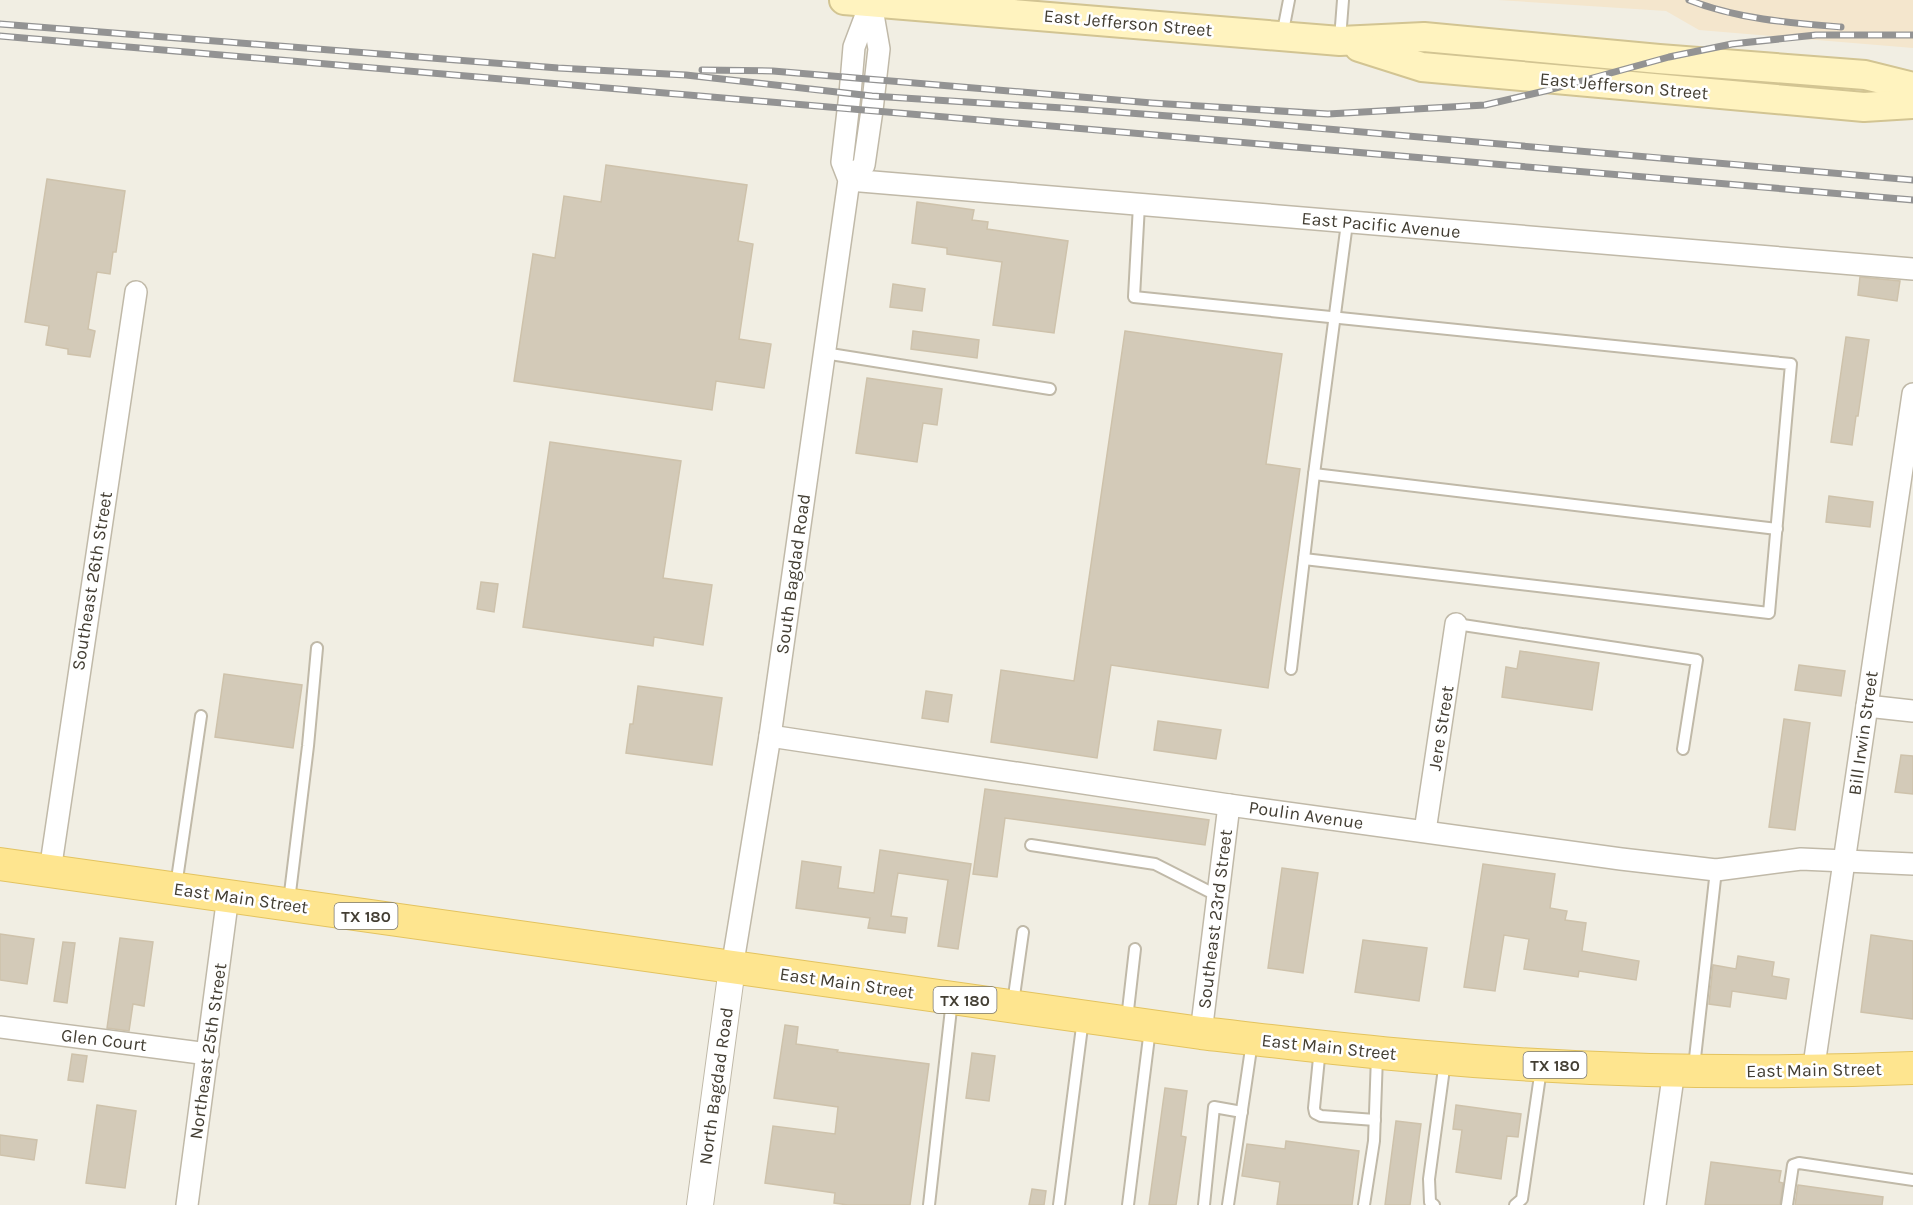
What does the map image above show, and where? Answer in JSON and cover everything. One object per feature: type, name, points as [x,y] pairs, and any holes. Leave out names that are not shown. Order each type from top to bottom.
[{"type":"main road","name":"East Jefferson Street","points":[[858,1],[1340,40],[1424,37],[1865,75],[1913,87]]},
{"type":"main road","name":"East Jefferson Street","points":[[1340,40],[1422,67],[1864,107],[1913,104]]},
{"type":"main road","name":"East Main Street","points":[[0,864],[1253,1039],[1445,1058],[1542,1064],[1684,1070],[1813,1072],[1913,1068]]},
{"type":"street","name":"South Bagdad Road","points":[[732,968],[770,736],[849,180],[864,165],[872,110],[879,49],[858,1]]},
{"type":"street","name":"East Pacific Avenue","points":[[849,180],[1913,269]]},
{"type":"street","name":"Southeast 26th Street","points":[[50,871],[135,292]]},
{"type":"street","name":"Bill Irwin Street","points":[[1813,1072],[1867,706],[1908,465],[1913,394]]},
{"type":"street","name":"Jere Street","points":[[1425,831],[1456,624]]},
{"type":"street","points":[[1867,706],[1913,711]]},
{"type":"street","name":"Poulin Avenue","points":[[770,736],[1229,805],[1716,870],[1801,859],[1913,864]]},
{"type":"street","name":"Southeast 23rd Street","points":[[1201,1033],[1229,805]]},
{"type":"street","name":"Northeast 25th Street","points":[[187,1205],[228,896]]},
{"type":"street","name":"North Bagdad Road","points":[[700,1205],[732,968]]},
{"type":"street","name":"Glen Court","points":[[0,1027],[208,1054]]},
{"type":"street","points":[[1655,1205],[1684,1070]]},
{"type":"lane","points":[[1282,36],[1289,0]]},
{"type":"lane","points":[[1340,40],[1343,0]]},
{"type":"lane","points":[[1139,205],[1134,297],[1791,364],[1769,613],[1304,560]]},
{"type":"lane","points":[[1291,669],[1347,223]]},
{"type":"lane","points":[[824,352],[1050,389]]},
{"type":"lane","points":[[1314,474],[1777,529]]},
{"type":"lane","points":[[1456,624],[1696,660],[1683,749]]},
{"type":"lane","points":[[288,905],[308,746],[317,648]]},
{"type":"lane","points":[[176,889],[201,716]]},
{"type":"lane","points":[[1030,845],[1155,864],[1218,896]]},
{"type":"lane","points":[[1684,1070],[1700,993],[1716,870]]},
{"type":"lane","points":[[1012,1006],[1023,932]]},
{"type":"lane","points":[[1128,1205],[1138,1024],[1135,949]]},
{"type":"lane","points":[[929,1205],[952,998]]},
{"type":"lane","points":[[1059,1205],[1084,1016]]},
{"type":"lane","points":[[1228,1205],[1253,1039]]},
{"type":"lane","points":[[1321,1046],[1315,1113],[1321,1116],[1375,1120]]},
{"type":"lane","points":[[1364,1205],[1374,1141],[1377,1052]]},
{"type":"lane","points":[[1434,1205],[1430,1202],[1429,1179],[1445,1058]]},
{"type":"lane","points":[[1515,1205],[1522,1199],[1542,1064]]},
{"type":"lane","points":[[1204,1205],[1214,1107],[1242,1112]]},
{"type":"lane","points":[[1787,1205],[1793,1165],[1799,1163],[1913,1180]]},
{"type":"shaded area","points":[[1498,0],[1913,0],[1913,48],[1699,30],[1666,11]]},
{"type":"building","points":[[606,165],[747,185],[738,241],[753,244],[739,339],[771,344],[764,388],[716,381],[712,410],[514,381],[533,254],[555,258],[564,196],[601,202]]},
{"type":"building","points":[[47,179],[125,191],[116,252],[113,252],[110,274],[97,272],[88,329],[95,331],[90,357],[68,354],[68,349],[46,345],[49,326],[25,322]]},
{"type":"building","points":[[917,202],[974,210],[972,220],[988,222],[987,229],[1068,241],[1054,333],[993,325],[1002,262],[947,254],[947,248],[912,243]]},
{"type":"building","points":[[1860,277],[1900,281],[1897,301],[1858,295]]},
{"type":"building","points":[[893,284],[925,289],[922,311],[890,307]]},
{"type":"building","points":[[913,331],[979,340],[977,358],[911,349]]},
{"type":"building","points":[[1125,331],[1282,354],[1266,464],[1300,469],[1268,688],[1111,665],[1097,758],[991,742],[1001,670],[1074,681]]},
{"type":"building","points":[[1846,337],[1869,340],[1852,445],[1831,442]]},
{"type":"building","points":[[867,378],[942,389],[937,425],[923,423],[917,462],[856,453]]},
{"type":"building","points":[[550,442],[681,461],[663,578],[712,585],[703,645],[654,637],[653,646],[523,627]]},
{"type":"building","points":[[1829,496],[1873,502],[1870,527],[1826,522]]},
{"type":"building","points":[[481,582],[498,584],[494,612],[477,609]]},
{"type":"building","points":[[1520,651],[1599,663],[1592,710],[1502,697],[1506,667],[1517,669]]},
{"type":"building","points":[[1799,665],[1845,671],[1841,696],[1795,690]]},
{"type":"building","points":[[224,674],[302,685],[293,748],[215,737]]},
{"type":"building","points":[[638,686],[722,698],[712,765],[626,753]]},
{"type":"building","points":[[926,691],[952,695],[948,722],[922,718]]},
{"type":"building","points":[[1784,719],[1810,723],[1795,830],[1769,827]]},
{"type":"building","points":[[1158,721],[1221,730],[1216,759],[1154,750]]},
{"type":"building","points":[[1901,755],[1913,756],[1913,794],[1895,792]]},
{"type":"building","points":[[985,789],[1209,820],[1205,845],[1005,818],[997,877],[973,874]]},
{"type":"building","points":[[880,850],[971,864],[958,949],[938,946],[948,880],[898,873],[891,916],[907,918],[905,933],[868,928],[870,918],[796,908],[802,861],[841,867],[838,888],[874,893]]},
{"type":"building","points":[[1483,864],[1555,874],[1550,908],[1567,911],[1565,920],[1586,923],[1582,951],[1639,961],[1636,980],[1579,971],[1578,977],[1524,969],[1529,939],[1504,935],[1495,991],[1464,987]]},
{"type":"building","points":[[1282,868],[1318,873],[1303,973],[1268,968]]},
{"type":"building","points":[[0,934],[34,939],[27,984],[0,980]]},
{"type":"building","points":[[1871,935],[1913,941],[1913,1019],[1861,1012]]},
{"type":"building","points":[[120,938],[153,942],[144,1006],[133,1004],[129,1031],[107,1028]]},
{"type":"building","points":[[1363,940],[1427,948],[1419,1001],[1355,992]]},
{"type":"building","points":[[63,942],[75,943],[67,1003],[54,1001]]},
{"type":"building","points":[[1738,956],[1774,962],[1772,976],[1789,979],[1786,999],[1732,991],[1730,1007],[1709,1004],[1713,965],[1736,969]]},
{"type":"building","points":[[785,1025],[798,1027],[796,1044],[838,1050],[837,1052],[929,1064],[910,1205],[834,1203],[835,1193],[765,1183],[773,1126],[835,1134],[838,1107],[774,1098]]},
{"type":"building","points":[[972,1053],[995,1056],[989,1101],[966,1098]]},
{"type":"building","points":[[72,1054],[87,1056],[83,1082],[68,1080]]},
{"type":"building","points":[[1165,1088],[1187,1091],[1181,1136],[1186,1137],[1176,1205],[1149,1205]]},
{"type":"building","points":[[97,1105],[136,1111],[125,1188],[86,1183]]},
{"type":"building","points":[[1456,1105],[1521,1114],[1518,1137],[1507,1136],[1501,1179],[1456,1172],[1462,1130],[1453,1129]]},
{"type":"building","points":[[1396,1121],[1421,1124],[1410,1205],[1385,1205]]},
{"type":"building","points":[[0,1135],[37,1140],[34,1160],[0,1155]]},
{"type":"building","points":[[1286,1141],[1359,1151],[1352,1205],[1277,1205],[1280,1182],[1242,1176],[1247,1144],[1285,1149]]},
{"type":"building","points":[[1711,1162],[1781,1171],[1779,1182],[1783,1183],[1780,1205],[1705,1205]]},
{"type":"building","points":[[1798,1185],[1883,1197],[1882,1205],[1795,1205]]},
{"type":"building","points":[[1032,1189],[1046,1191],[1044,1205],[1029,1205]]},
{"type":"railway","points":[[1689,0],[1745,16],[1841,27]]},
{"type":"railway","points":[[0,24],[558,68],[686,75],[872,96],[1235,121],[1913,180]]},
{"type":"railway","points":[[702,70],[773,71],[1152,103],[1328,114],[1485,105],[1669,57],[1732,44],[1816,35],[1913,35]]},
{"type":"railway","points":[[0,36],[1913,200]]}]
